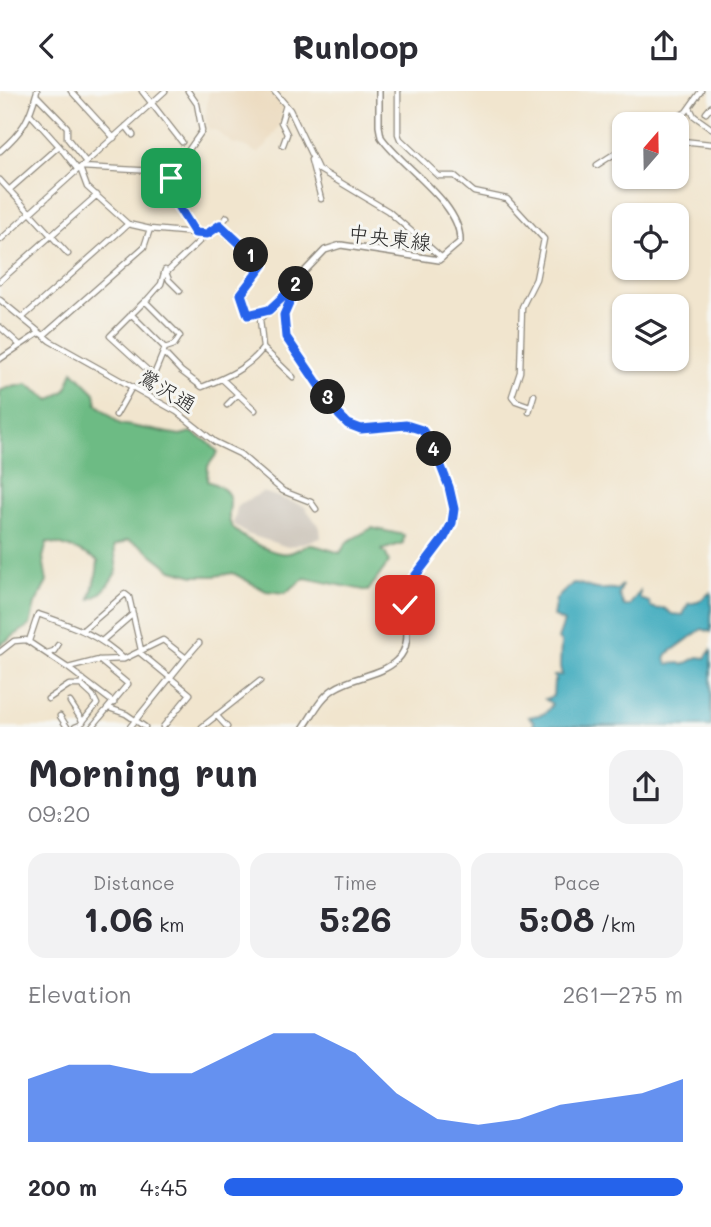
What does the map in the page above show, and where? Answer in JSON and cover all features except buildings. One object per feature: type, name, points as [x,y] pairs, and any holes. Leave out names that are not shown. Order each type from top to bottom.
[{"type":"main road","name":"中央東線","points":[[304,726],[333,689],[392,664],[402,654],[407,634],[407,590],[447,534],[454,509],[449,487],[432,443],[422,430],[406,425],[361,429],[348,424],[339,415],[286,337],[284,315],[298,283],[320,253],[341,245],[438,260],[460,242],[458,229],[443,202],[381,137],[379,91]]},
{"type":"street","points":[[71,91],[114,138]]},
{"type":"street","points":[[142,91],[182,142]]},
{"type":"street","points":[[0,240],[165,91]]},
{"type":"street","points":[[188,91],[197,104],[202,131],[173,171],[168,190],[195,233]]},
{"type":"street","points":[[274,91],[286,104],[314,165],[324,174],[388,211],[442,258]]},
{"type":"street","points":[[398,91],[398,134],[402,143],[439,176],[455,176],[474,192],[507,199],[544,239],[536,279],[522,307],[520,372],[512,396],[529,409],[534,395]]},
{"type":"street","points":[[684,112],[701,91]]},
{"type":"street","points":[[36,93],[67,127],[67,138],[86,163]]},
{"type":"street","points":[[0,151],[17,136],[31,115],[36,93]]},
{"type":"street","points":[[283,145],[287,134],[281,122],[286,104]]},
{"type":"street","points":[[706,113],[711,107]]},
{"type":"street","points":[[690,108],[694,116],[711,128]]},
{"type":"street","points":[[31,115],[80,169],[87,187],[132,227],[207,234]]},
{"type":"street","points":[[126,126],[133,135]]},
{"type":"street","points":[[690,142],[711,143]]},
{"type":"street","points":[[9,190],[59,146]]},
{"type":"street","points":[[597,165],[612,157]]},
{"type":"street","points":[[312,158],[311,166],[321,199]]},
{"type":"street","points":[[80,169],[173,171]]},
{"type":"street","points":[[0,180],[68,254]]},
{"type":"street","points":[[0,281],[97,195]]},
{"type":"street","points":[[154,376],[110,336],[161,284],[163,271],[167,272],[227,217]]},
{"type":"street","points":[[22,318],[128,224]]},
{"type":"street","points":[[220,225],[263,265],[241,294],[248,315],[269,310]]},
{"type":"street","points":[[0,359],[41,334],[144,247],[150,229]]},
{"type":"street","points":[[167,272],[169,280],[180,291]]},
{"type":"street","points":[[293,377],[263,348],[260,319],[298,283]]},
{"type":"street","name":"鶯沢通","points":[[0,300],[41,334],[185,417],[215,442],[240,454],[283,491],[311,502],[316,509]]},
{"type":"street","points":[[145,301],[180,336],[174,345],[165,350],[146,394]]},
{"type":"street","points":[[131,314],[181,371],[202,387],[252,362],[263,348]]},
{"type":"street","points":[[0,327],[20,345]]},
{"type":"street","points":[[222,379],[255,410]]},
{"type":"street","points":[[116,415],[132,387]]},
{"type":"street","points":[[227,405],[238,394]]},
{"type":"street","points":[[83,630],[125,594],[130,597],[140,651],[190,694],[163,726]]},
{"type":"street","points":[[29,641],[38,614],[103,640],[124,659]]},
{"type":"street","points":[[103,640],[133,614]]},
{"type":"street","points":[[68,668],[99,660],[124,659],[163,640],[186,658]]},
{"type":"street","points":[[0,652],[14,641],[29,641],[83,679],[112,706],[145,726]]},
{"type":"street","points":[[130,726],[199,643]]},
{"type":"street","points":[[47,653],[54,651],[58,645]]},
{"type":"street","points":[[92,726],[112,706],[128,684],[99,660]]},
{"type":"street","points":[[80,685],[83,679]]},
{"type":"street","points":[[202,726],[260,681]]},
{"type":"street","points":[[48,699],[69,685],[80,685],[93,696],[97,704],[79,725],[69,702]]},
{"type":"street","points":[[216,715],[227,726]]},
{"type":"street","points":[[60,716],[67,726]]},
{"type":"shaded area","points":[[209,91],[271,91],[283,106],[280,124],[265,148],[257,153],[232,143],[215,130],[209,130],[205,118]]},
{"type":"shaded area","points":[[263,492],[304,506],[320,528],[321,538],[288,547],[247,534],[233,524],[238,505]]},
{"type":"green space","points":[[73,371],[95,393],[97,404],[120,424],[180,435],[191,432],[208,442],[218,452],[208,466],[207,481],[227,492],[230,498],[230,523],[235,530],[253,542],[283,553],[312,545],[340,553],[347,542],[372,528],[404,535],[403,543],[382,550],[389,562],[368,591],[305,578],[285,593],[266,591],[233,573],[194,576],[172,570],[140,545],[128,540],[114,546],[117,571],[109,584],[90,599],[98,561],[73,549],[47,542],[43,558],[47,582],[35,604],[30,625],[0,645],[0,391],[27,384],[50,400],[66,390]]},
{"type":"water","points":[[573,583],[595,589],[617,590],[622,585],[619,595],[624,606],[629,606],[640,591],[640,599],[649,602],[651,607],[664,608],[672,614],[683,615],[688,604],[698,602],[711,592],[711,632],[702,629],[667,654],[665,659],[668,664],[683,665],[698,657],[705,658],[711,650],[711,726],[533,726],[534,722],[529,717],[547,711],[552,704],[545,699],[553,696],[556,680],[554,676],[562,675],[561,642],[558,639],[564,622],[553,616],[556,599]]},
{"type":"route","points":[[171,178],[168,190],[195,233],[207,234],[220,225],[263,265],[241,294],[248,315],[269,310],[298,283],[284,315],[286,337],[343,420],[361,429],[412,426],[422,430],[432,443],[449,487],[454,516],[450,529],[410,583],[405,605]]}]
